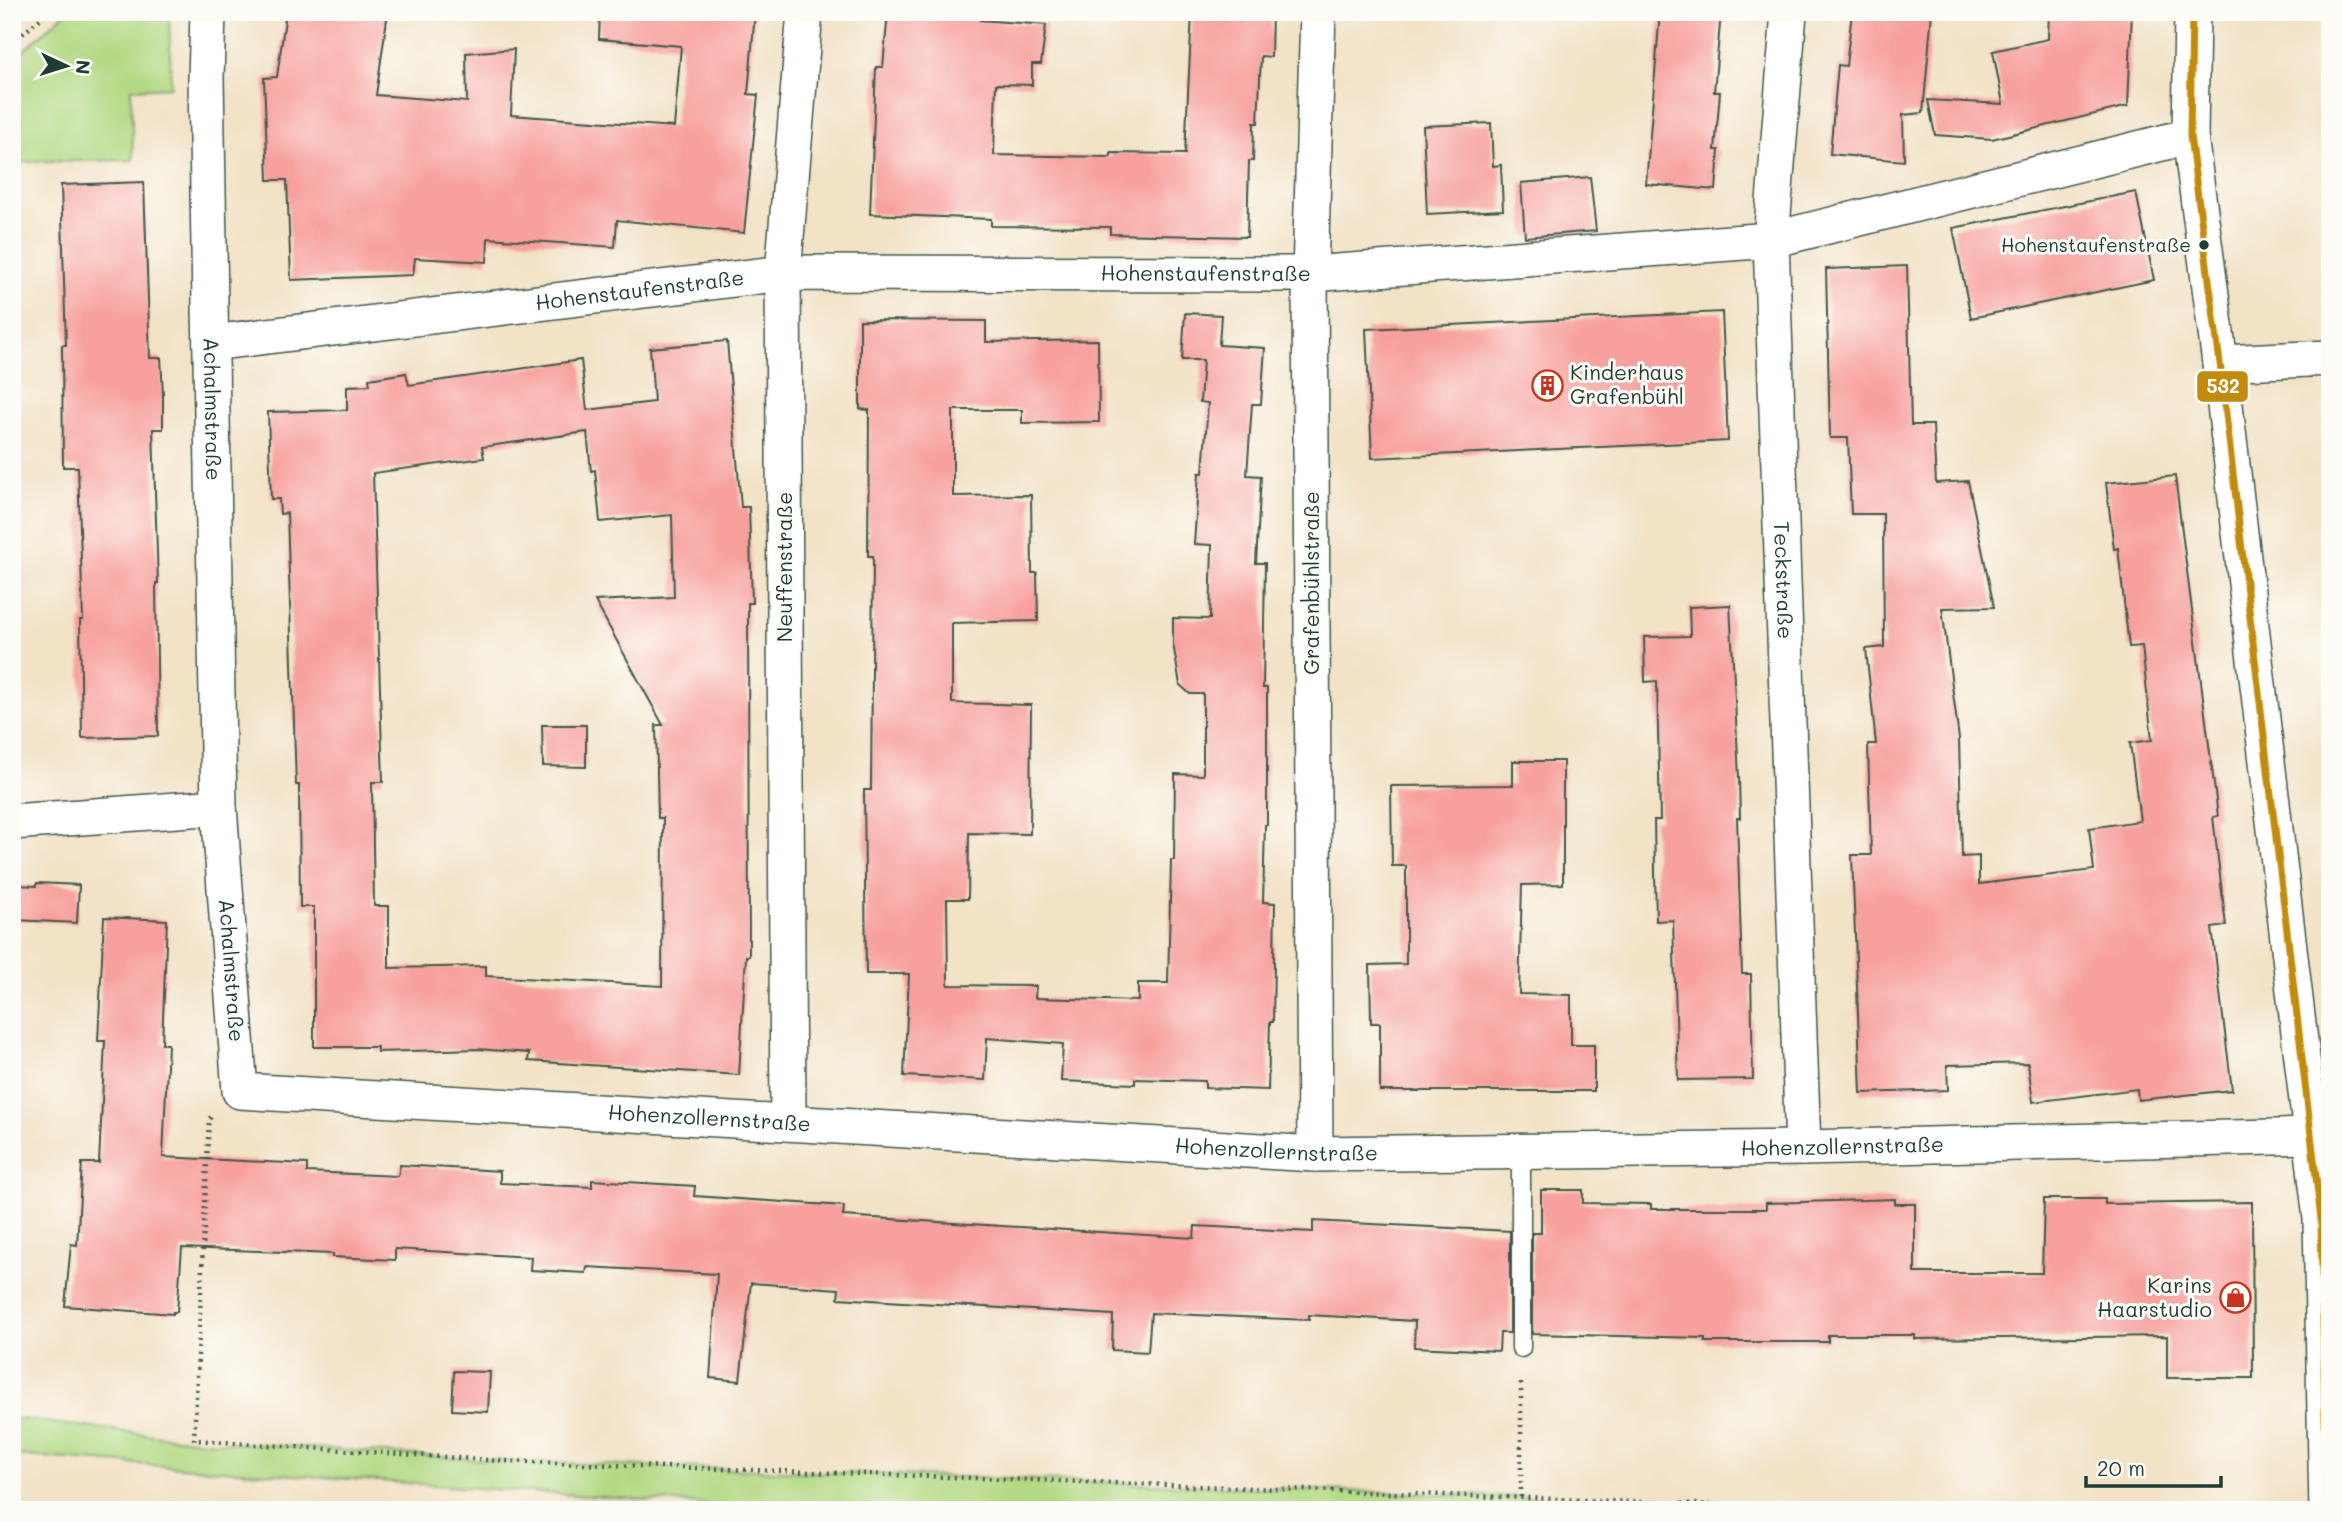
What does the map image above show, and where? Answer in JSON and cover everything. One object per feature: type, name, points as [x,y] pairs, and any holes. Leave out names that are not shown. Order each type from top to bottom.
[{"type":"street","name":"Achalmstraße","points":[[208,12],[206,79],[219,807],[240,1091]]},
{"type":"street","name":"Neuffenstraße","points":[[788,1123],[783,273],[805,12]]},
{"type":"street","name":"Grafenbühlstraße","points":[[1315,1154],[1310,274],[1318,12]]},
{"type":"street","name":"Teckstraße","points":[[1790,12],[1771,240],[1803,1148]]},
{"type":"street","points":[[2192,12],[2190,136],[2325,1219],[2327,1510]]},
{"type":"street","name":"Hohenstaufenstraße","points":[[211,343],[783,273],[1310,274],[1771,240],[2190,136]]},
{"type":"street","points":[[2220,363],[2330,358]]},
{"type":"street","points":[[12,822],[219,807]]},
{"type":"street","name":"Hohenzollernstraße","points":[[240,1091],[1315,1154],[1803,1148],[2313,1136]]},
{"type":"lane","points":[[1521,1151],[1521,1348]]},
{"type":"path","points":[[12,43],[48,12]]},
{"type":"path","points":[[240,1091],[209,1119],[194,1440],[503,1461],[1861,1510]]},
{"type":"path","points":[[1521,1348],[1521,1497]]},
{"type":"green space","points":[[66,12],[169,12],[171,87],[131,89],[133,160],[12,162],[12,61]]},
{"type":"green space","points":[[12,1418],[194,1440],[503,1461],[1880,1510],[785,1510],[12,1455]]},
{"type":"building","points":[[286,12],[388,12],[376,95],[467,102],[466,53],[514,49],[511,115],[674,127],[681,46],[599,39],[600,12],[755,12],[748,94],[758,95],[744,233],[617,220],[615,247],[488,238],[487,262],[415,258],[413,275],[291,280],[287,180],[268,180],[264,78],[277,77]]},
{"type":"building","points":[[888,12],[981,12],[980,20],[1046,25],[1041,64],[1032,64],[1032,85],[996,84],[994,155],[1111,157],[1111,153],[1185,154],[1192,12],[1272,12],[1271,57],[1261,56],[1258,123],[1254,123],[1253,161],[1249,161],[1247,237],[1110,234],[1110,227],[991,226],[991,219],[870,214],[876,67],[883,67]]},
{"type":"building","points":[[1660,12],[1721,12],[1714,92],[1720,92],[1715,150],[1719,150],[1716,190],[1646,184]]},
{"type":"building","points":[[1852,12],[1932,12],[1923,113],[1903,115],[1904,161],[1830,154],[1838,65],[1846,66]]},
{"type":"building","points":[[2049,12],[2132,12],[2128,106],[1992,139],[1935,135],[1928,100],[2003,104],[1993,51],[2048,39]]},
{"type":"building","points":[[1491,123],[1493,166],[1501,165],[1503,210],[1427,214],[1423,126]]},
{"type":"building","points":[[1590,177],[1596,231],[1525,237],[1521,183]]},
{"type":"building","points":[[144,182],[150,358],[161,358],[163,394],[163,429],[153,429],[158,583],[158,736],[82,738],[80,620],[83,620],[78,467],[63,467],[62,345],[66,345],[61,185]]},
{"type":"building","points":[[2136,192],[2154,280],[1971,318],[1953,228]]},
{"type":"building","points":[[1907,266],[1911,425],[1933,425],[1936,483],[1968,481],[1994,607],[1942,608],[1959,739],[1962,857],[1979,856],[1979,884],[2094,870],[2089,828],[2140,821],[2130,743],[2152,740],[2142,646],[2129,647],[2118,548],[2114,549],[2106,483],[2175,476],[2218,816],[2213,817],[2226,926],[2212,928],[2232,1090],[2138,1100],[2137,1089],[2033,1102],[2028,1063],[1947,1065],[1948,1090],[1861,1093],[1852,855],[1871,855],[1868,744],[1876,744],[1866,649],[1884,647],[1883,514],[1851,514],[1848,438],[1830,438],[1826,269]]},
{"type":"building","name":"Kinderhaus Grafenbühl","points":[[1722,312],[1728,441],[1372,458],[1366,329]]},
{"type":"building","points":[[1185,313],[1221,315],[1219,345],[1265,348],[1261,404],[1252,404],[1247,475],[1261,476],[1256,563],[1265,563],[1263,688],[1267,688],[1267,825],[1263,902],[1275,903],[1273,1022],[1270,1022],[1268,1090],[1205,1088],[1205,1081],[1135,1079],[1135,1084],[1061,1081],[1063,1044],[987,1038],[985,1080],[904,1076],[909,974],[866,974],[864,790],[871,790],[873,556],[868,556],[869,410],[860,409],[860,320],[986,321],[986,342],[1098,340],[1099,422],[1022,423],[1022,410],[953,410],[953,496],[1031,495],[1032,573],[1037,573],[1038,621],[952,623],[952,703],[1031,705],[1030,834],[969,833],[968,899],[947,899],[948,985],[1036,986],[1035,998],[1138,1001],[1138,983],[1168,983],[1175,774],[1203,775],[1203,694],[1190,694],[1180,685],[1173,643],[1173,618],[1210,619],[1212,545],[1194,544],[1208,403],[1200,402],[1203,360],[1182,360]]},
{"type":"building","points":[[727,341],[741,507],[749,507],[752,603],[748,603],[749,956],[746,956],[739,1075],[528,1061],[529,1053],[478,1049],[377,1052],[377,1047],[314,1047],[314,907],[300,907],[299,785],[296,785],[287,513],[280,514],[279,499],[271,499],[268,412],[347,410],[347,386],[370,385],[369,379],[406,373],[409,385],[581,360],[587,410],[654,402],[650,348]],"holes":[[[587,432],[591,471],[595,470],[600,522],[672,515],[674,597],[595,601],[663,725],[656,725],[658,818],[663,818],[662,986],[486,976],[486,966],[389,968],[389,906],[374,906],[372,782],[383,782],[373,473],[484,458],[482,447]]]},
{"type":"building","points":[[1730,605],[1739,777],[1740,818],[1737,818],[1742,974],[1751,974],[1753,1079],[1678,1080],[1673,920],[1656,921],[1654,820],[1660,820],[1657,681],[1645,682],[1644,637],[1690,636],[1689,607]]},
{"type":"building","points":[[542,725],[586,725],[586,767],[543,766]]},
{"type":"building","points":[[1513,761],[1563,761],[1563,884],[1522,885],[1519,994],[1571,995],[1571,1045],[1594,1045],[1594,1091],[1380,1091],[1380,1023],[1371,1023],[1370,965],[1406,964],[1406,866],[1392,866],[1391,786],[1513,785]]},
{"type":"building","points":[[37,883],[79,885],[77,923],[14,920],[17,885],[36,886]]},
{"type":"building","points":[[104,917],[167,920],[162,1044],[168,1044],[163,1157],[307,1164],[307,1172],[398,1176],[400,1165],[500,1171],[500,1183],[592,1187],[592,1180],[695,1186],[694,1196],[844,1206],[843,1216],[1194,1238],[1195,1226],[1313,1232],[1313,1221],[1510,1231],[1510,1333],[1500,1333],[1499,1351],[1414,1347],[1415,1321],[1309,1315],[1309,1320],[1151,1313],[1148,1352],[1112,1350],[1113,1315],[838,1298],[839,1289],[751,1283],[740,1381],[710,1378],[717,1274],[587,1267],[586,1273],[530,1270],[531,1257],[395,1249],[395,1260],[333,1257],[333,1254],[182,1248],[177,1312],[173,1314],[65,1306],[71,1244],[77,1245],[82,1163],[99,1163],[105,1041],[98,1041]]},
{"type":"building","points":[[1541,1190],[1583,1190],[1583,1203],[1651,1204],[1651,1209],[1766,1209],[1766,1203],[1895,1199],[1895,1204],[1915,1204],[1915,1273],[2042,1273],[2044,1199],[2105,1199],[2105,1204],[2252,1202],[2253,1378],[2167,1378],[2167,1336],[1915,1339],[1915,1335],[1828,1335],[1828,1342],[1705,1342],[1705,1338],[1532,1334],[1532,1233],[1541,1233]]},
{"type":"building","points":[[454,1371],[490,1372],[488,1412],[452,1410]]},
{"type":"transit line","name":"532","points":[[2192,12],[2190,136],[2220,363],[2321,1219],[2327,1510]]},
{"type":"place","name":"Hohenstaufenstraße","points":[[2204,245]]},
{"type":"place","name":"Kinderhaus Grafenbühl","points":[[1547,385]]},
{"type":"place","name":"Karins Haarstudio","points":[[2235,1298]]}]
